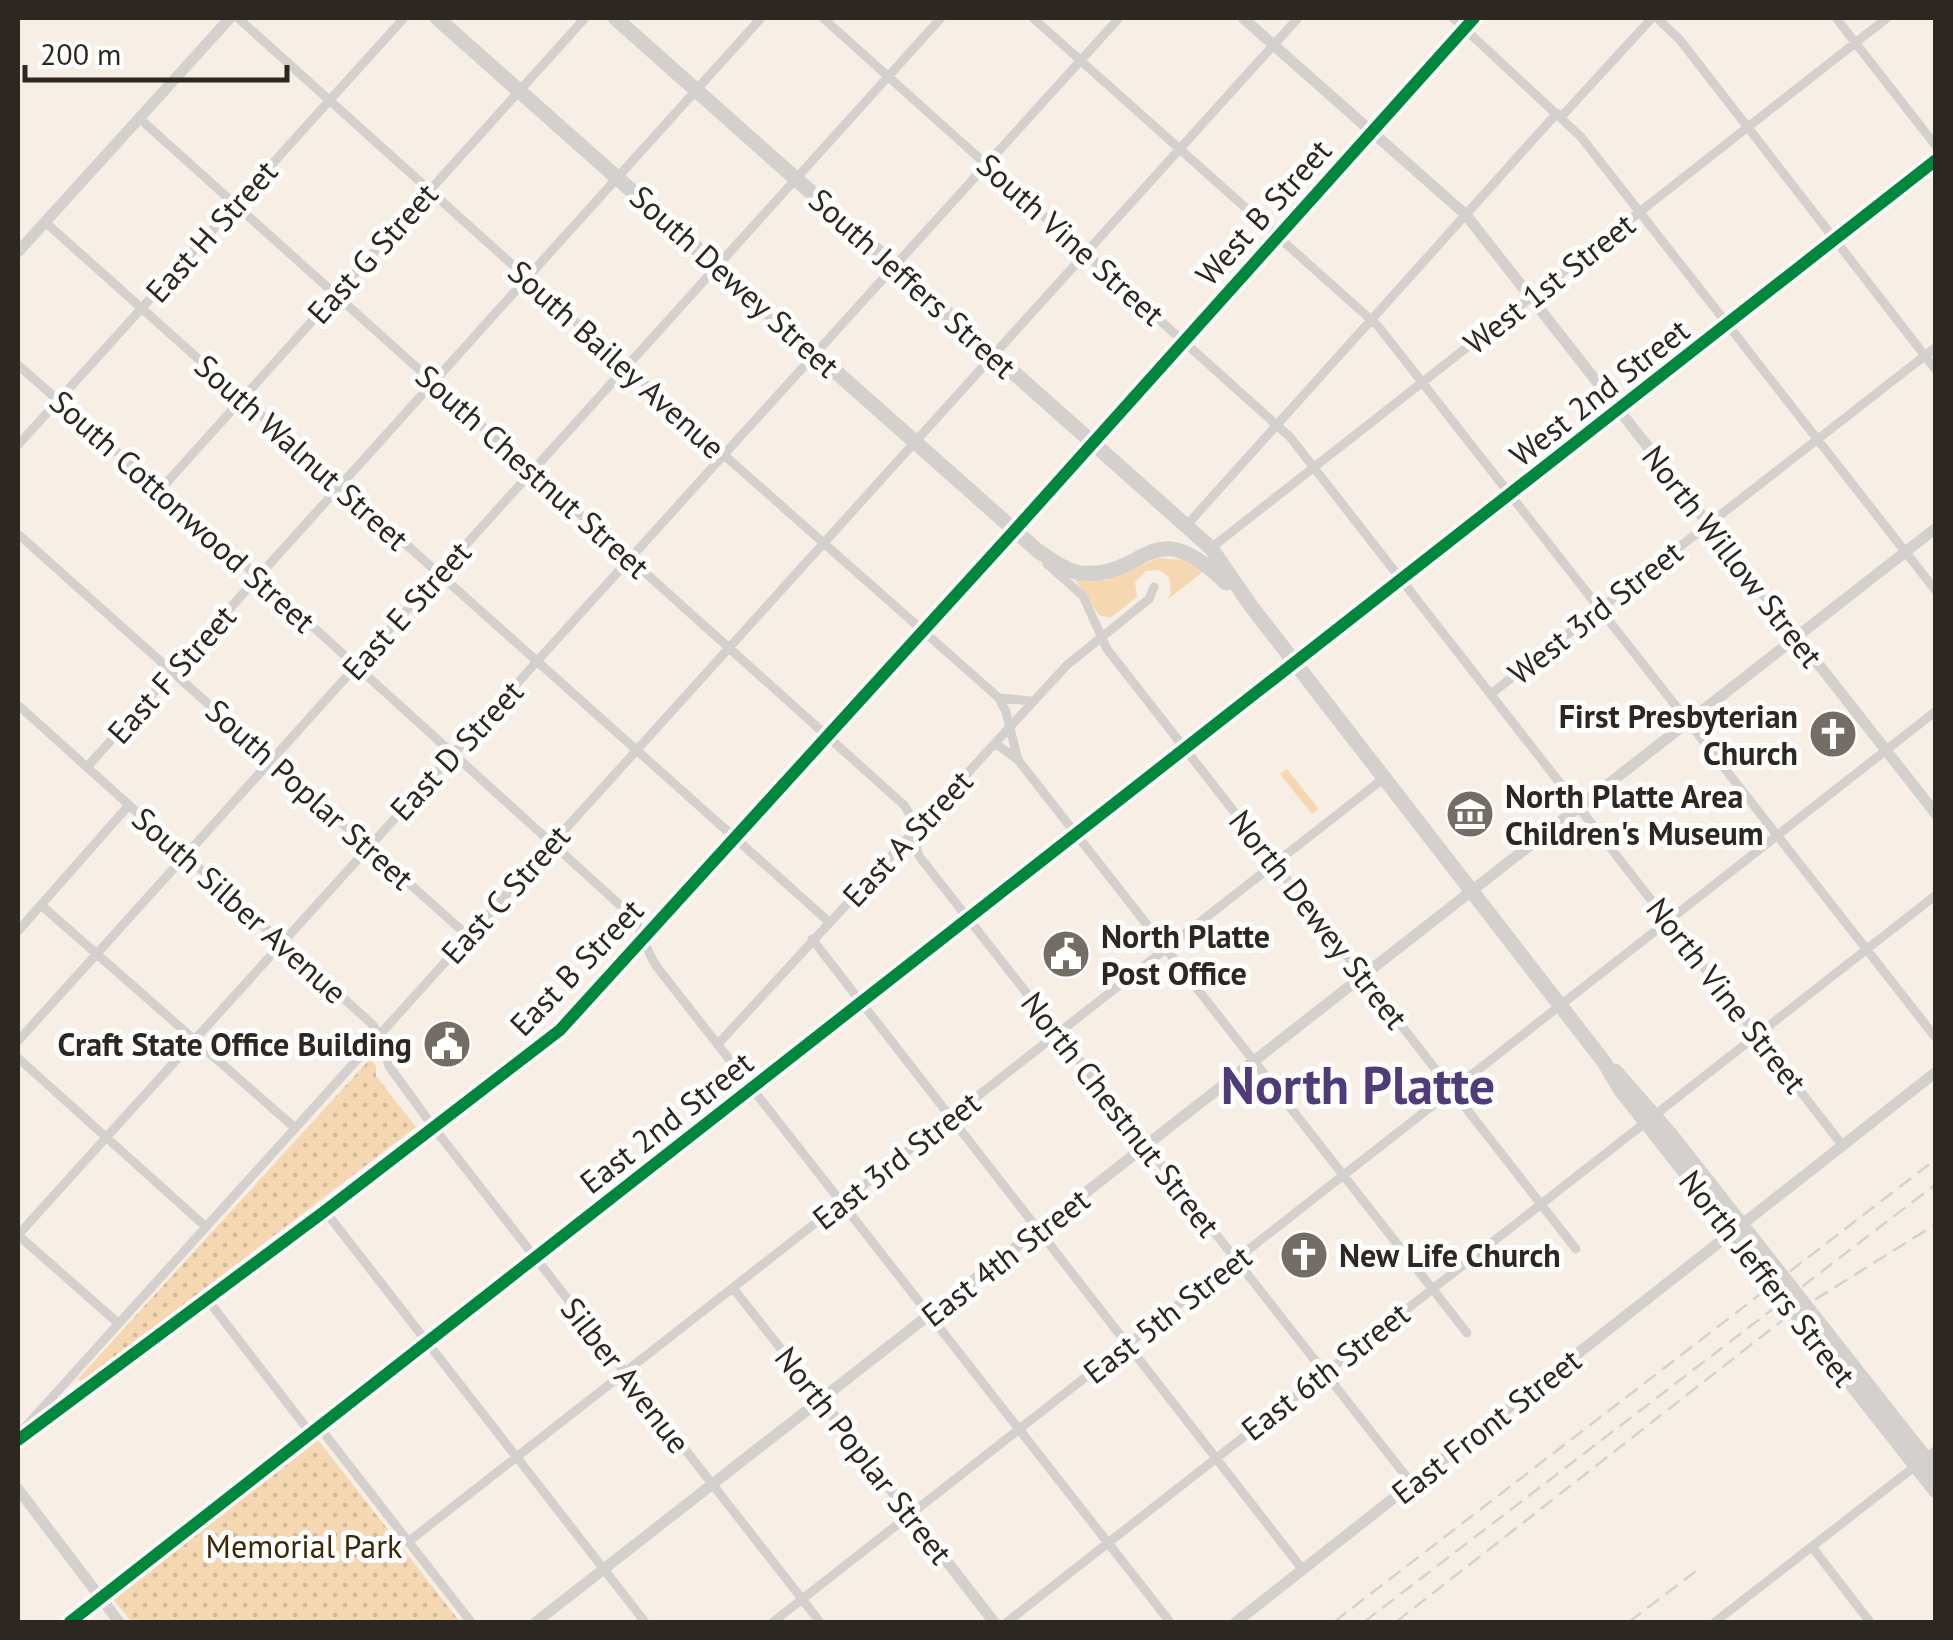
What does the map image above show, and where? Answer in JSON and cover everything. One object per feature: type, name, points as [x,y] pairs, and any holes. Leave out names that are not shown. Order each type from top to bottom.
[{"type":"highway","name":"South Dewey Street","points":[[438,18],[1014,532],[1064,568]]},
{"type":"highway","name":"South Jeffers Street","points":[[615,18],[1211,548]]},
{"type":"highway","name":"North Jeffers Street","points":[[1211,548],[1295,664],[1604,1062],[1620,1090],[1651,1119],[1907,1446],[1925,1458],[1936,1472]]},
{"type":"highway","name":"North Jeffers Street","points":[[1064,568],[1098,572],[1142,554],[1172,549],[1203,560],[1251,606]]},
{"type":"highway","name":"North Jeffers Street","points":[[1925,1458],[1936,1491]]},
{"type":"main road","points":[[18,252],[230,18]]},
{"type":"main road","name":"North Willow Street","points":[[1243,18],[1466,216],[1936,814]]},
{"type":"main road","name":"West B Street","points":[[1093,443],[1469,22]]},
{"type":"main road","name":"East B Street","points":[[18,1437],[326,1211],[560,1030],[1093,443]]},
{"type":"main road","name":"East 4th Street","points":[[536,1622],[1936,528]]},
{"type":"main road","name":"East Front Street","points":[[1236,1622],[1936,1072]]},
{"type":"main road","name":"North Poplar Street","points":[[822,1401],[994,1622]]},
{"type":"main road","points":[[18,1489],[119,1622]]},
{"type":"street","name":"South Bailey Avenue","points":[[238,18],[1000,698],[1018,760]]},
{"type":"street","name":"East H Street","points":[[18,446],[404,18]]},
{"type":"street","name":"East G Street","points":[[160,490],[585,18]]},
{"type":"street","name":"East F Street","points":[[87,767],[761,18]]},
{"type":"street","name":"South Vine Street","points":[[823,18],[1277,424],[1314,467]]},
{"type":"street","name":"East E Street","points":[[18,1041],[940,18]]},
{"type":"street","points":[[1033,18],[1372,319],[1936,1038]]},
{"type":"street","name":"East D Street","points":[[18,1235],[1120,18]]},
{"type":"street","name":"East C Street","points":[[18,1437],[1298,18]]},
{"type":"street","points":[[1453,18],[1469,22],[1560,115],[1936,591]]},
{"type":"street","points":[[1186,526],[1466,216],[1654,18],[1680,40],[1936,370]]},
{"type":"street","points":[[1836,18],[1936,146]]},
{"type":"street","name":"West 1st Street","points":[[1211,548],[1888,18]]},
{"type":"street","name":"South Chestnut Street","points":[[139,118],[905,806],[911,816],[912,833]]},
{"type":"street","name":"West 2nd Street","points":[[1295,664],[1936,160]]},
{"type":"street","name":"South Walnut Street","points":[[45,222],[828,921]]},
{"type":"street","name":"West 3rd Street","points":[[1492,694],[1936,347]]},
{"type":"street","name":"South Cottonwood Street","points":[[18,365],[631,915],[640,926],[650,957],[1170,1622]]},
{"type":"street","name":"North Vine Street","points":[[1314,467],[1843,1146]]},
{"type":"street","name":"South Poplar Street","points":[[18,534],[468,936]]},
{"type":"street","name":"South Dewey Street","points":[[1032,546],[1083,596],[1102,636]]},
{"type":"street","name":"East A Street","points":[[718,1044],[1067,664],[1148,599],[1154,587]]},
{"type":"street","name":"North Dewey Street","points":[[1102,636],[1107,649],[1576,1248]]},
{"type":"street","name":"East 2nd Street","points":[[70,1622],[1295,664]]},
{"type":"street","points":[[1000,698],[1033,701]]},
{"type":"street","name":"South Silber Avenue","points":[[18,705],[379,1034],[389,1066],[434,1128]]},
{"type":"street","name":"East 5th Street","points":[[773,1622],[1936,712]]},
{"type":"street","points":[[995,744],[1018,760],[1467,1334]]},
{"type":"street","name":"East 3rd Street","points":[[408,1542],[1384,778]]},
{"type":"street","points":[[18,931],[129,805]]},
{"type":"street","name":"North Chestnut Street","points":[[912,833],[919,856],[1413,1484]]},
{"type":"street","name":"East 6th Street","points":[[1007,1622],[1936,895]]},
{"type":"street","points":[[41,904],[295,1128]]},
{"type":"street","points":[[812,939],[1303,1570]]},
{"type":"street","points":[[18,1058],[206,1227]]},
{"type":"street","name":"Silber Avenue","points":[[434,1128],[820,1622]]},
{"type":"street","points":[[326,1211],[645,1622]]},
{"type":"street","points":[[18,1235],[118,1323]]},
{"type":"street","name":"North Poplar Street","points":[[733,1288],[822,1401]]},
{"type":"street","points":[[206,1300],[471,1622]]},
{"type":"street","points":[[1715,1622],[1925,1458]]},
{"type":"street","points":[[1812,1547],[1870,1622]]},
{"type":"green space","points":[[1159,558],[1183,560],[1204,571],[1167,600],[1171,593],[1169,577],[1160,570],[1146,571],[1135,582],[1137,597],[1110,618],[1099,615],[1075,580],[1106,580]]},
{"type":"green space","points":[[1287,769],[1319,809],[1312,814],[1280,774]]},
{"type":"green space","points":[[370,1059],[376,1066],[376,1076],[416,1127],[82,1382],[78,1379]]},
{"type":"green space","name":"Memorial Park","points":[[318,1440],[460,1622],[132,1622],[113,1599]]},
{"type":"railway","points":[[1334,1622],[1936,1159]]},
{"type":"railway","points":[[1364,1622],[1936,1184]]},
{"type":"railway","points":[[1396,1622],[1784,1319],[1936,1224]]},
{"type":"railway","points":[[1629,1622],[1696,1571]]},
{"type":"cycle path","points":[[18,1440],[560,1030],[1474,18]]},
{"type":"cycle path","points":[[70,1622],[1936,160]]},
{"type":"place","name":"First Presbyterian Church","points":[[1833,734]]},
{"type":"place","name":"North Platte Area Children's Museum","points":[[1470,814]]},
{"type":"place","name":"North Platte Post Office","points":[[1066,954]]},
{"type":"place","name":"Craft State Office Building","points":[[447,1044]]},
{"type":"place","name":"New Life Church","points":[[1304,1255]]},
{"type":"district","name":"North Platte","points":[[1358,1084]]}]
